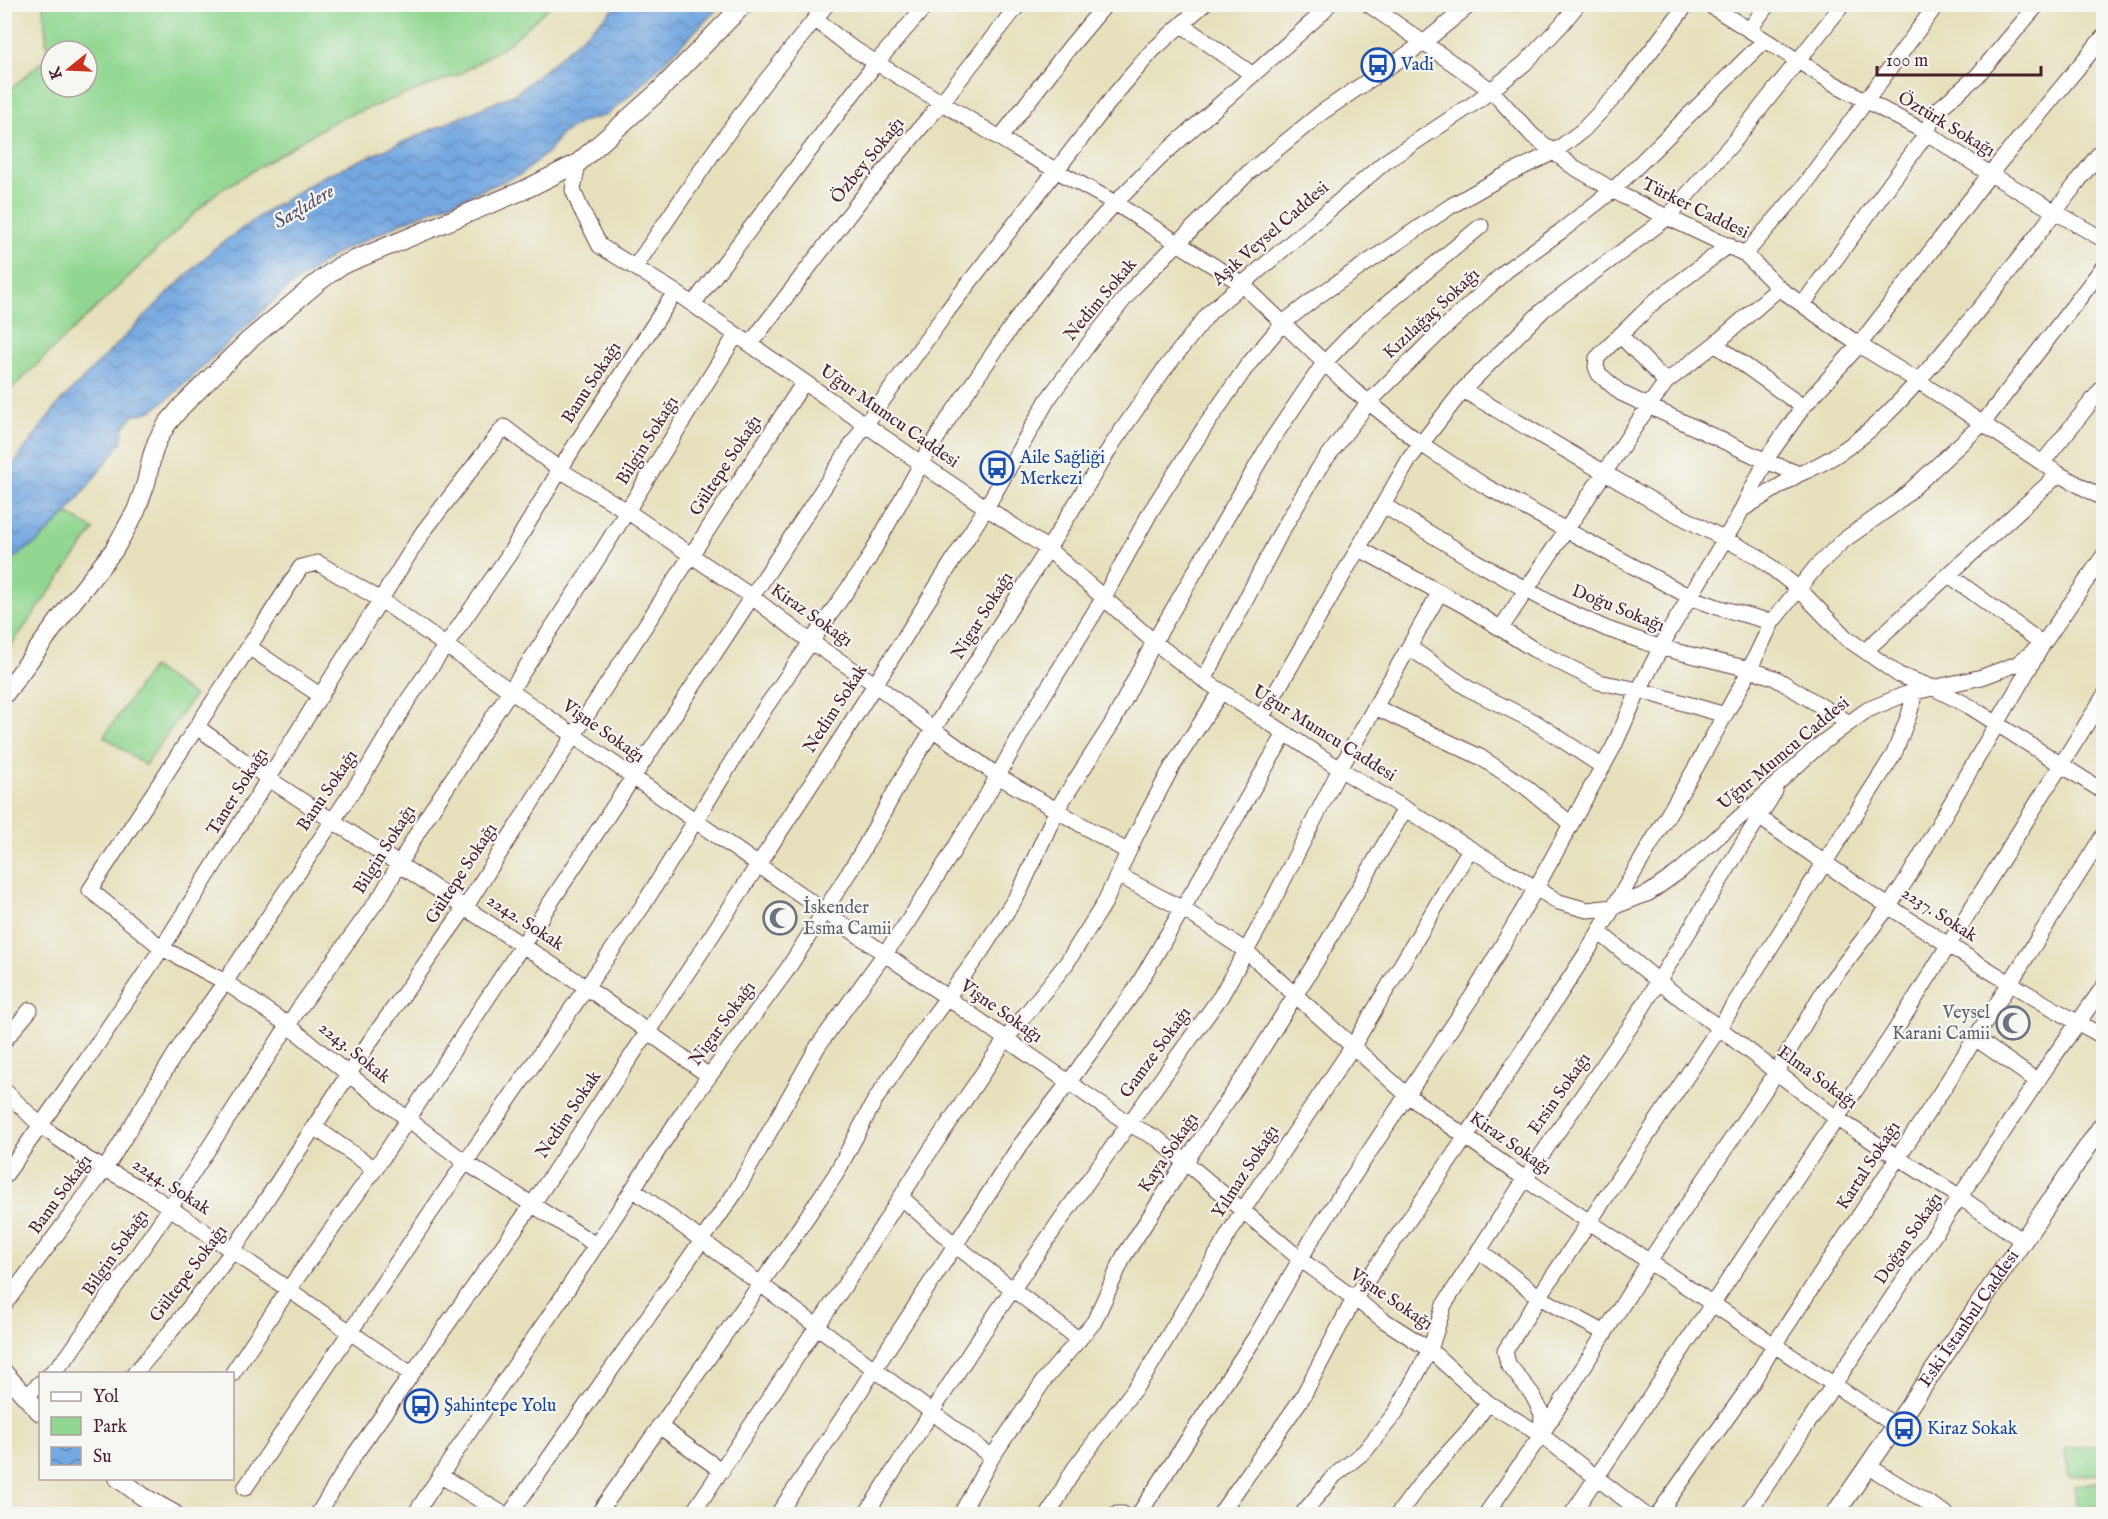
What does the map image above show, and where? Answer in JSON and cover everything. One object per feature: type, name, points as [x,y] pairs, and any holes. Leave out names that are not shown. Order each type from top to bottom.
[{"type":"main road","points":[[4,695],[114,550],[136,511],[147,483],[154,449],[167,424],[182,406],[247,342],[316,283],[340,266],[524,190],[578,163],[658,92],[744,4]]},
{"type":"main road","name":"Eski İstanbul Caddesi","points":[[1835,1515],[2103,1123]]},
{"type":"main road","points":[[4,1373],[39,1411]]},
{"type":"main road","points":[[4,1386],[39,1421]]},
{"type":"main road","points":[[105,1480],[157,1515]]},
{"type":"main road","points":[[119,1480],[174,1515]]},
{"type":"street","points":[[635,267],[712,153],[827,4]]},
{"type":"street","points":[[693,304],[876,63],[927,4]]},
{"type":"street","name":"Özbey Sokağı","points":[[750,344],[861,199],[1019,4]]},
{"type":"street","points":[[1000,138],[1106,4]]},
{"type":"street","points":[[233,1372],[288,1290],[375,1169],[865,425],[948,310],[1117,92],[1152,51],[1203,4]]},
{"type":"street","points":[[245,1488],[465,1162],[642,907],[765,708],[868,560],[921,464],[1016,320],[1058,266],[1115,203],[1164,154],[1329,4]]},
{"type":"street","name":"Türker Caddesi","points":[[1368,4],[1422,44],[1491,90],[1533,136],[1572,166],[1667,218],[1745,254],[1779,288],[1860,345],[2059,474],[2103,499]]},
{"type":"street","name":"Nedim Sokak","points":[[318,1515],[356,1454],[411,1374],[532,1205],[758,865],[986,508],[1054,391],[1132,288],[1249,172],[1321,113],[1422,44],[1471,4]]},
{"type":"street","name":"Aşık Veysel Caddesi","points":[[1048,549],[1113,443],[1163,370],[1210,312],[1385,162],[1491,90],[1524,64],[1578,4]]},
{"type":"street","points":[[510,1515],[735,1193],[818,1046],[885,954],[950,856],[1032,714],[1104,597],[1151,511],[1247,366],[1283,324],[1318,296],[1451,206],[1502,177],[1554,152],[1584,130],[1620,90],[1687,4]]},
{"type":"street","name":"Öztürk Sokağı","points":[[1708,4],[1864,101],[1927,133],[1990,174],[2103,240]]},
{"type":"street","points":[[1749,30],[1768,4]]},
{"type":"street","points":[[1261,718],[1410,458],[1463,390],[1543,310],[1667,218],[1736,139],[1843,4]]},
{"type":"street","points":[[1745,254],[1800,190],[1937,4]]},
{"type":"street","points":[[1803,304],[1927,133],[1934,113],[1977,76],[2038,4]]},
{"type":"street","points":[[816,20],[849,46],[876,63],[1000,138],[1115,203],[1242,284],[1368,403],[1421,444],[1485,486],[1690,597],[1772,622]]},
{"type":"street","points":[[1182,25],[1253,75]]},
{"type":"street","points":[[1138,1515],[1252,1343],[1313,1237],[1473,994],[1536,888],[1603,767],[1639,690],[1742,509],[1766,461],[1803,407],[1860,345],[1990,174],[2103,36]]},
{"type":"street","name":"Kızılağaç Sokağı","points":[[1204,680],[1280,534],[1319,468],[1368,403],[1507,270],[1613,190],[1765,40]]},
{"type":"street","points":[[1742,509],[1867,433],[1918,381],[2000,285],[2103,147]]},
{"type":"street","name":"Uğur Mumcu Caddesi","points":[[578,163],[573,190],[600,246],[693,304],[921,464],[1048,549],[1154,642],[1221,692],[1470,849],[1559,902],[1587,910],[1612,907],[1649,893],[1680,871],[1822,743],[1867,710],[1915,692],[1982,677],[2017,664],[2043,644],[2103,555]]},
{"type":"street","points":[[598,1515],[836,1174],[875,1100],[980,953],[1020,891],[1057,810],[1113,722],[1154,642],[1273,438],[1324,363],[1358,328],[1481,226]]},
{"type":"street","points":[[1729,245],[1654,301],[1598,358],[1596,367],[1599,374],[1621,393],[1766,461],[1799,474]]},
{"type":"street","points":[[1220,1515],[1302,1398],[1354,1299],[1466,1137],[1599,932],[1696,767],[1772,622],[1816,567],[1844,540],[1898,502],[1983,423],[2103,266]]},
{"type":"street","points":[[1501,628],[1666,382],[1715,344],[1779,288]]},
{"type":"street","name":"Banu Sokağı","points":[[4,1305],[105,1169],[185,1038],[366,771],[408,700],[510,553],[560,470],[675,292]]},
{"type":"street","name":"Bilgin Sokağı","points":[[52,1372],[67,1357],[170,1208],[288,1025],[382,894],[436,803],[627,511],[736,334]]},
{"type":"street","points":[[1620,335],[1666,382]]},
{"type":"street","points":[[1715,344],[1803,407]]},
{"type":"street","name":"Gültepe Sokağı","points":[[136,1372],[171,1331],[232,1252],[348,1074],[465,908],[574,735],[804,382]]},
{"type":"street","points":[[2043,462],[2103,386]]},
{"type":"street","points":[[1463,390],[1663,507],[1757,556],[1798,589],[1846,638],[1899,675],[1934,688],[1998,724],[2103,792]]},
{"type":"street","name":"Kiraz Sokağı","points":[[504,427],[560,470],[627,511],[752,597],[811,642],[875,684],[998,776],[1128,852]]},
{"type":"street","name":"Taner Sokağı","points":[[4,1177],[162,948],[423,532],[504,427]]},
{"type":"street","points":[[1865,651],[2059,474]]},
{"type":"street","name":"Doğu Sokağı","points":[[1383,505],[1528,590],[1607,629],[1662,648],[1749,669],[1775,678],[1849,723]]},
{"type":"street","points":[[1358,548],[1440,592],[1533,649],[1599,682],[1639,690],[1725,715]]},
{"type":"street","name":"Nigar Sokağı","points":[[415,1515],[684,1112],[787,970],[860,855],[903,777],[1048,549]]},
{"type":"street","name":"Vişne Sokağı","points":[[249,647],[301,567],[318,563],[381,600],[1006,1039],[1129,1124],[1158,1139],[1300,1259],[1385,1322],[1430,1350],[1488,1403],[1541,1435],[1644,1515]]},
{"type":"street","points":[[1486,1515],[1541,1435],[1649,1262],[1776,1073],[1824,990],[1889,906],[1909,876],[2043,644],[1949,575]]},
{"type":"street","name":"Gamze Sokağı","points":[[866,1515],[931,1412],[1013,1290],[1221,996],[1340,768],[1440,592]]},
{"type":"street","points":[[197,726],[249,647],[321,696]]},
{"type":"street","points":[[1409,647],[1469,689],[1535,722],[1603,767]]},
{"type":"street","points":[[692,1515],[1006,1039],[1066,964],[1104,904],[1172,767],[1221,692]]},
{"type":"street","points":[[1541,1435],[1542,1414],[1532,1394],[1508,1364],[1505,1351],[1539,1296],[1719,1028],[1894,754],[1915,692]]},
{"type":"street","points":[[1572,1515],[1595,1477],[1893,1034],[2103,696]]},
{"type":"street","points":[[1375,706],[1480,757],[1526,787],[1571,824]]},
{"type":"street","name":"2242. Sokak","points":[[197,726],[269,778],[586,987],[709,1076]]},
{"type":"street","name":"2243. Sokak","points":[[197,726],[90,890],[162,948],[225,982],[288,1025],[407,1120],[465,1162],[596,1245]]},
{"type":"street","points":[[778,1515],[1018,1147],[1069,1082],[1135,990],[1285,734]]},
{"type":"street","name":"Ersin Sokağı","points":[[1303,1514],[1334,1476],[1365,1451],[1396,1412],[1430,1350],[1444,1305],[1525,1179],[1634,1021],[1784,777]]},
{"type":"street","name":"Kaya Sokağı","points":[[961,1515],[992,1458],[1045,1379],[1094,1322],[1124,1257],[1296,995],[1406,809]]},
{"type":"street","name":"2237. Sokak","points":[[1759,817],[1825,864],[1948,944],[2103,1037]]},
{"type":"street","name":"Kartal Sokağı","points":[[1658,1515],[1752,1383],[1774,1345],[1975,1038],[2103,834]]},
{"type":"street","name":"Yılmaz Sokağı","points":[[1049,1515],[1074,1469],[1145,1375],[1243,1210],[1353,1046],[1470,849]]},
{"type":"street","name":"Kiraz Sokağı","points":[[1118,875],[1183,909],[1246,951],[1407,1095],[1525,1179],[1896,1426]]},
{"type":"street","name":"Elma Sokağı","points":[[1599,932],[1658,981],[1836,1118],[1898,1156],[2023,1241]]},
{"type":"street","name":"Doğan Sokağı","points":[[1747,1515],[2103,986]]},
{"type":"street","points":[[4,1041],[30,1010]]},
{"type":"street","points":[[1975,1038],[2037,1081]]},
{"type":"street","name":"2244. Sokak","points":[[4,1090],[41,1126],[87,1159],[147,1192],[411,1374]]},
{"type":"street","points":[[314,1127],[375,1169]]},
{"type":"street","points":[[633,1189],[992,1458]]},
{"type":"street","points":[[901,1197],[955,1245],[1079,1340]]},
{"type":"street","points":[[1479,1250],[1539,1296],[1605,1333]]},
{"type":"street","points":[[26,1397],[39,1384]]},
{"type":"street","points":[[1398,1515],[1424,1479],[1468,1431],[1488,1403]]},
{"type":"street","points":[[659,1426],[722,1470]]},
{"type":"street","points":[[1868,1466],[1946,1515]]},
{"type":"street","points":[[441,1476],[502,1515]]},
{"type":"street","points":[[1117,1515],[1124,1515]]},
{"type":"green space","points":[[43,4],[551,5],[511,42],[460,74],[336,120],[216,193],[5,395],[5,94],[39,64],[39,99],[99,99],[99,39],[46,39]]},
{"type":"green space","points":[[67,513],[94,530],[5,654],[5,564],[39,541]]},
{"type":"green space","points":[[152,667],[194,696],[145,765],[104,736]]},
{"type":"green space","points":[[2103,1444],[2103,1473],[2069,1477],[2065,1449]]},
{"type":"green space","points":[[2103,1481],[2103,1505],[2077,1509],[2074,1486]]},
{"type":"water","name":"Sazlıdere","points":[[618,5],[721,5],[636,90],[607,115],[581,122],[561,134],[549,151],[521,174],[399,224],[337,253],[286,289],[170,397],[151,411],[133,416],[123,428],[121,443],[67,513],[39,541],[5,564],[5,471],[15,462],[59,403],[215,248],[268,210],[324,176],[515,94]]},
{"type":"place","name":"Vadi","points":[[1378,65]]},
{"type":"place","name":"Aile Sağliği Merkezi","points":[[997,468]]},
{"type":"place","name":"İskender Esma Camii","points":[[780,918]]},
{"type":"place","name":"Veysel Karani Camii","points":[[2013,1023]]},
{"type":"place","name":"Şahintepe Yolu","points":[[421,1406]]},
{"type":"place","name":"Kiraz Sokak","points":[[1904,1429]]}]
